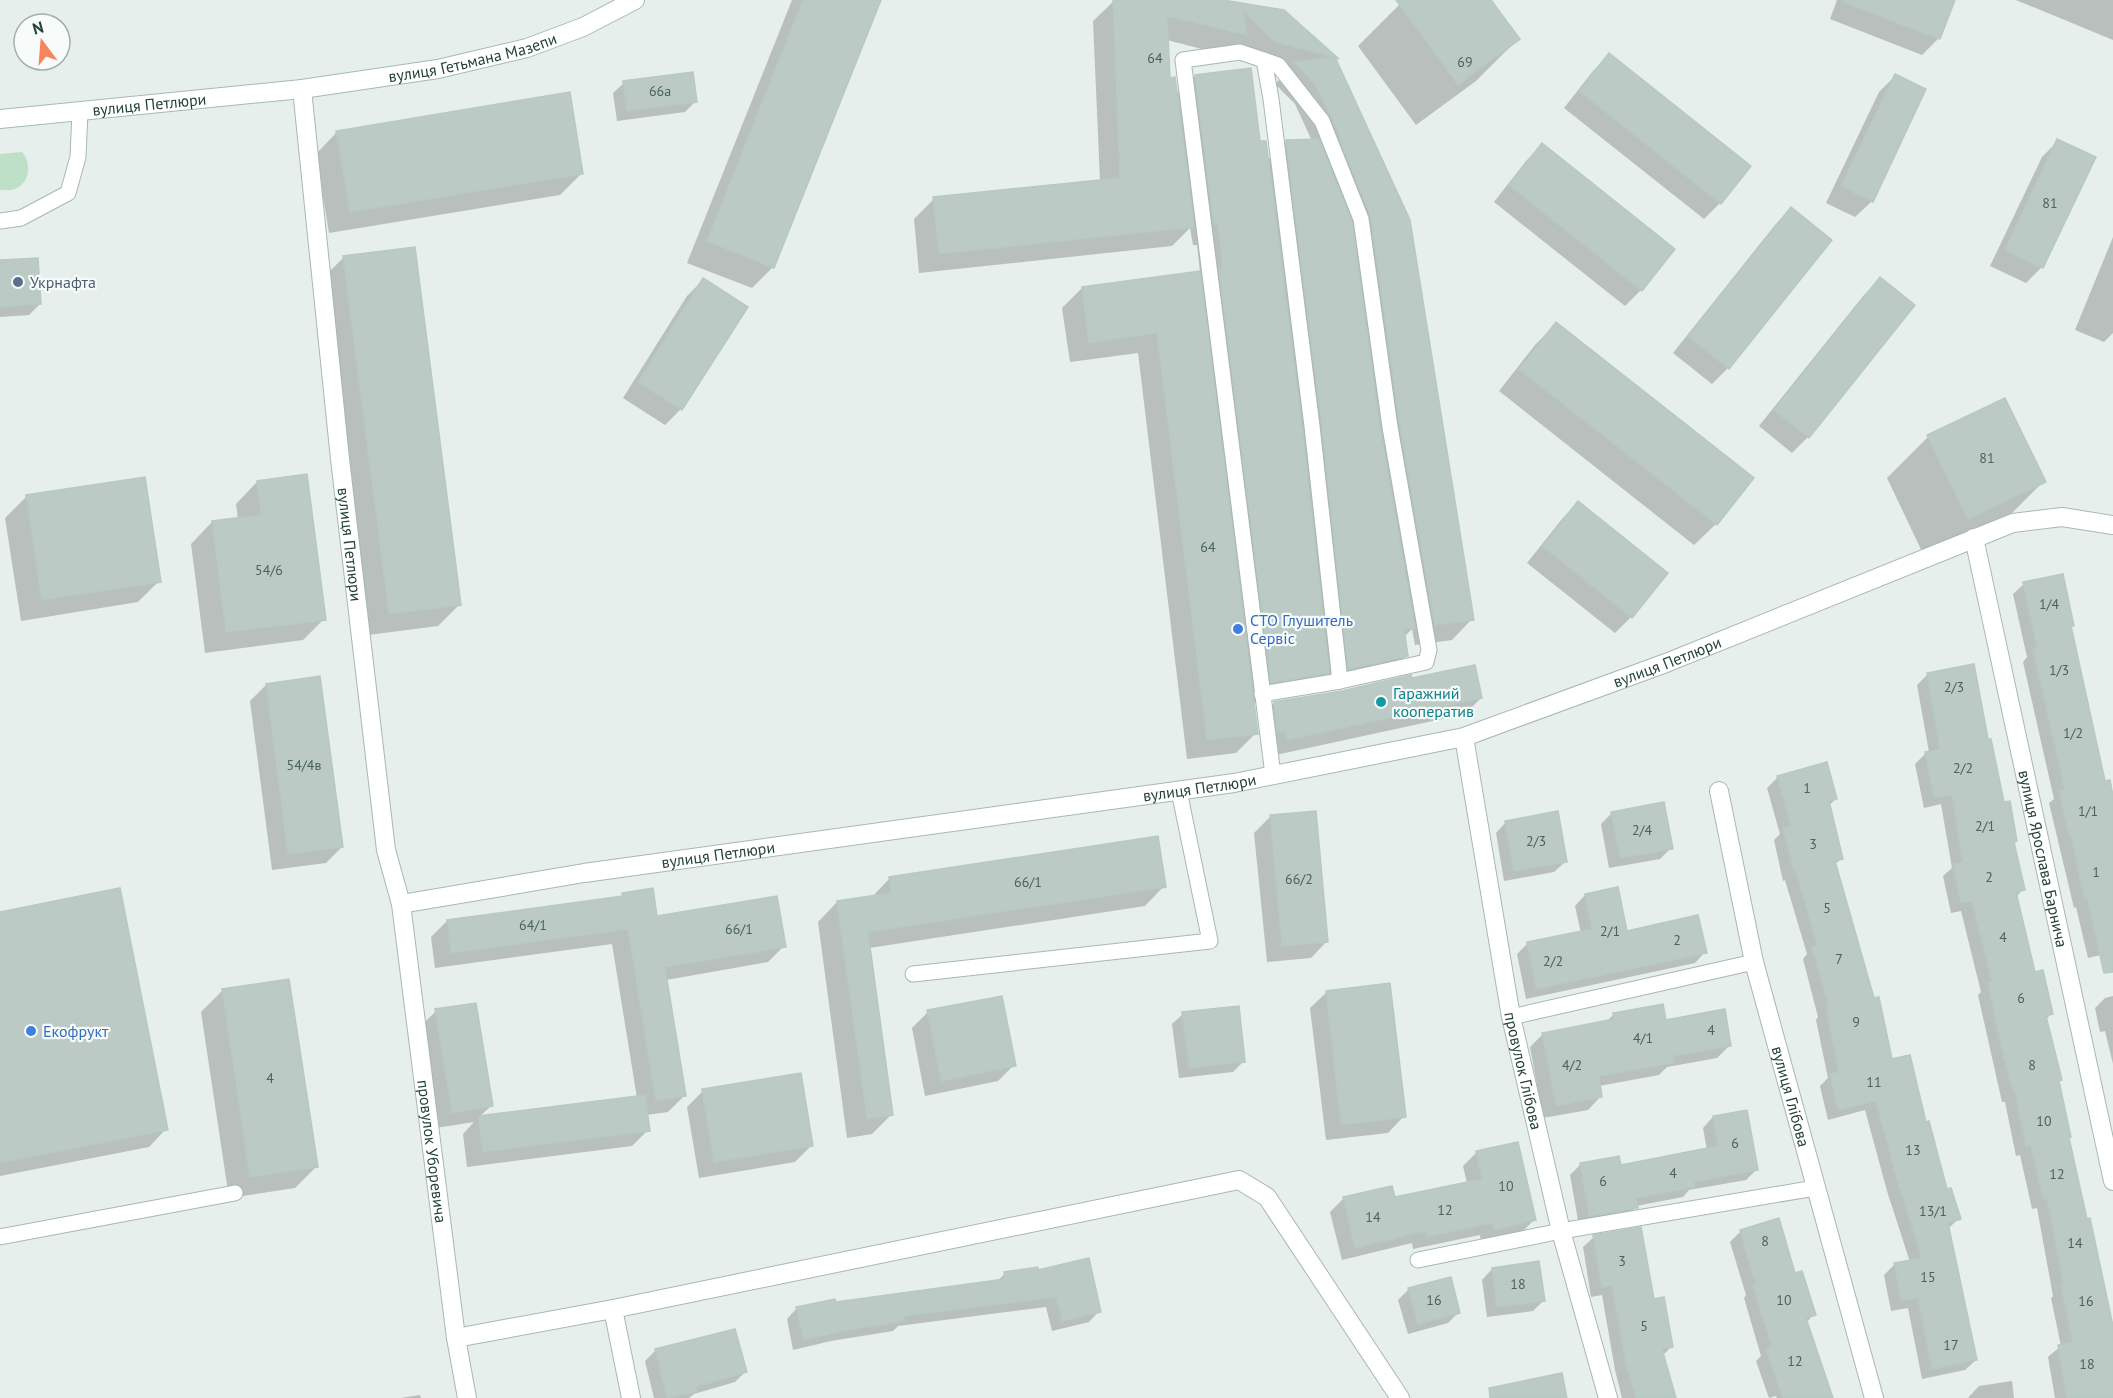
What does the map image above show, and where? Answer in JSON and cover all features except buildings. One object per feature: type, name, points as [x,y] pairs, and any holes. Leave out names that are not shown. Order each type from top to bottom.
[{"type":"street","name":"вулиця Гетьмана Мазепи","points":[[302,89],[438,69],[526,48],[583,27],[635,0]]},
{"type":"street","name":"вулиця Петлюри","points":[[0,118],[302,89],[340,459],[386,850],[401,904],[584,873],[1179,791],[1273,776],[1464,737],[1666,663],[2013,523],[2062,517],[2113,525]]},
{"type":"street","name":"вулиця Ярослава Барнича","points":[[1974,538],[2113,1181]]},
{"type":"street","name":"провулок Глібова","points":[[1464,737],[1511,1017],[1561,1231],[1608,1398]]},
{"type":"street","name":"вулиця Глібова","points":[[1719,791],[1754,962],[1874,1398]]},
{"type":"street","name":"провулок Уборевича","points":[[401,904],[456,1338],[466,1398]]},
{"type":"street","points":[[456,1338],[613,1309],[1239,1180],[1267,1197],[1400,1398]]},
{"type":"street","points":[[613,1309],[631,1398]]},
{"type":"lane","points":[[1262,693],[1340,681],[1426,662],[1429,650],[1390,427],[1361,219],[1322,121],[1278,65],[1240,52],[1183,60],[1262,693],[1273,776]]},
{"type":"lane","points":[[1264,60],[1271,99],[1310,414],[1340,681]]},
{"type":"lane","points":[[0,221],[21,218],[68,194],[78,157],[80,111]]},
{"type":"lane","points":[[913,974],[1210,941],[1179,791]]},
{"type":"lane","points":[[1511,1017],[1754,962]]},
{"type":"lane","points":[[1418,1260],[1561,1231],[1815,1188]]},
{"type":"lane","points":[[0,1237],[235,1193]]},
{"type":"green space","points":[[22,152],[28,167],[24,182],[13,190],[0,190],[0,154]]},
{"type":"place","name":"Укрнафта","points":[[18,282]]},
{"type":"place","name":"СТО Глушитель Сервіс","points":[[1238,629]]},
{"type":"place","name":"Гаражний кооператив","points":[[1381,702]]},
{"type":"place","name":"Екофрукт","points":[[31,1031]]}]
